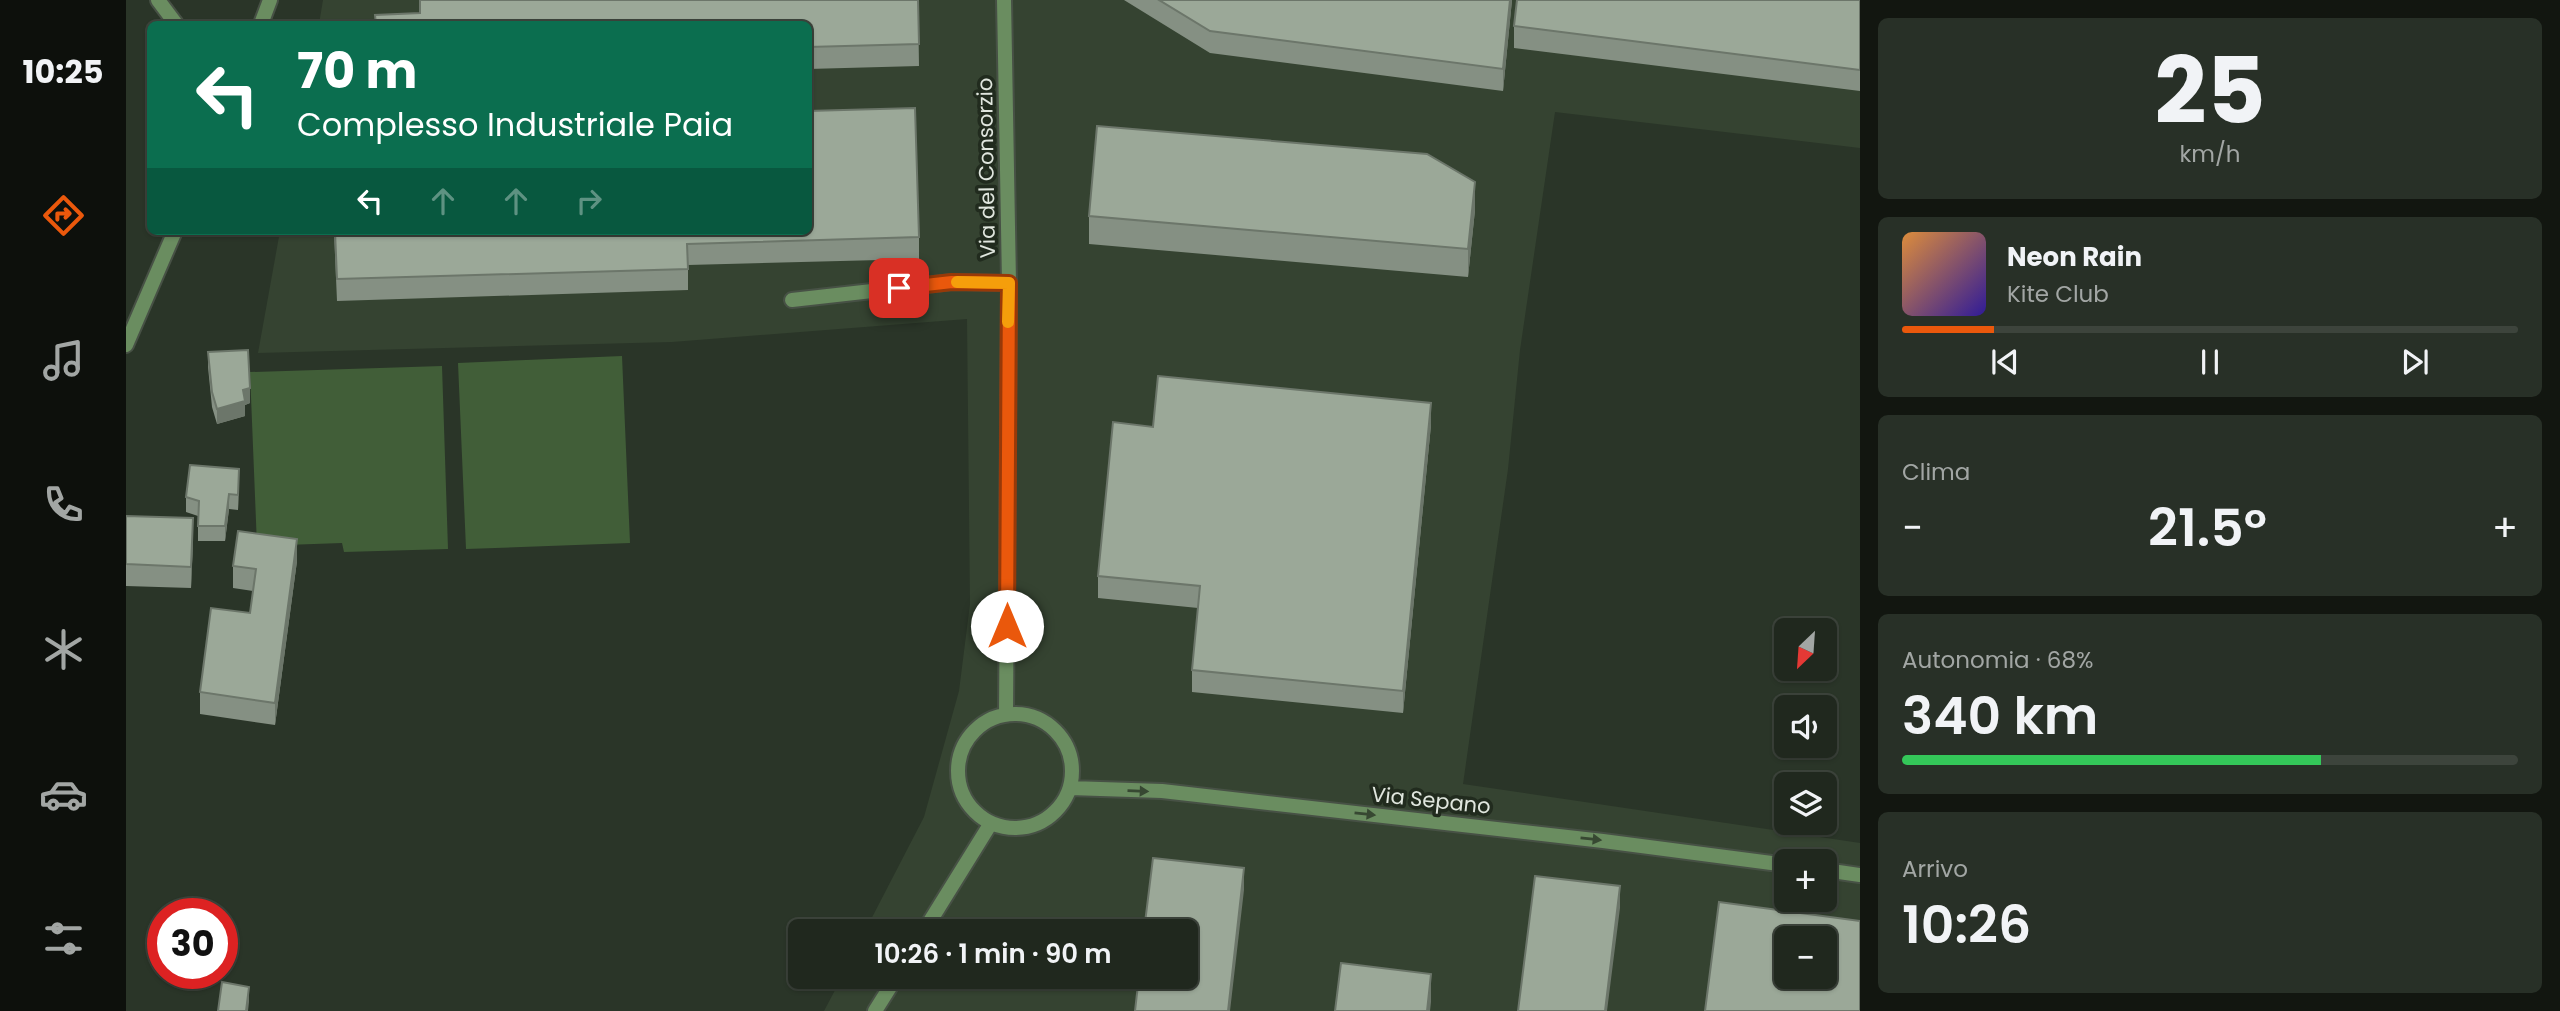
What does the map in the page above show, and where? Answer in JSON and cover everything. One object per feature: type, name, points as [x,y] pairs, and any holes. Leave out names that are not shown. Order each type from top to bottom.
[{"type":"street","points":[[262,21],[270,0]]},
{"type":"street","name":"Via del Consorzio","points":[[1004,0],[1009,283],[1006,714]]},
{"type":"street","points":[[163,6],[174,21]]},
{"type":"street","points":[[163,6],[180,21]]},
{"type":"street","points":[[126,345],[173,235]]},
{"type":"street","points":[[792,300],[952,282],[1009,283]]},
{"type":"street","points":[[1006,714],[1026,714],[1044,720],[1059,733],[1069,750],[1073,769],[1070,788],[1061,806],[1047,819],[1029,827],[1010,828],[991,823],[976,813],[964,798],[958,781],[958,762],[963,745],[974,730],[989,719],[1006,714]]},
{"type":"street","name":"Via Sepano","points":[[1070,788],[1176,793],[1604,841],[1774,863]]},
{"type":"street","points":[[932,919],[991,823]]},
{"type":"street","points":[[1837,872],[1860,875]]},
{"type":"street","points":[[875,1011],[889,989]]},
{"type":"shaded area","points":[[323,0],[1860,0],[1860,148],[1555,112],[1520,350],[1508,469],[1463,784],[1774,830],[1774,835],[1806,835],[1860,843],[1860,1011],[824,1011],[836,989],[1198,989],[1198,919],[871,919],[924,817],[959,691],[970,604],[967,319],[672,342],[258,353],[279,235],[812,235],[812,21],[320,21]]},
{"type":"green space","points":[[622,356],[630,543],[466,549],[458,363]]},
{"type":"green space","points":[[442,366],[448,549],[344,552],[342,543],[257,546],[250,372]]},
{"type":"building","points":[[420,0],[918,0],[919,44],[812,47],[812,21],[376,21],[375,15],[420,13]]},
{"type":"building","points":[[1159,0],[1510,0],[1503,69],[1210,31]]},
{"type":"building","points":[[1517,0],[1860,0],[1860,70],[1514,26]]},
{"type":"building","points":[[915,108],[919,237],[687,244],[688,269],[337,279],[335,235],[812,235],[812,111]]},
{"type":"building","points":[[1097,126],[1427,154],[1475,182],[1468,249],[1089,216]]},
{"type":"building","points":[[248,350],[250,388],[243,390],[245,401],[217,409],[212,392],[208,352]]},
{"type":"building","points":[[1158,376],[1431,403],[1403,691],[1192,670],[1200,586],[1098,576],[1113,422],[1153,427]]},
{"type":"building","points":[[190,465],[239,469],[238,495],[229,494],[225,526],[198,526],[199,501],[186,497]]},
{"type":"building","points":[[126,516],[193,518],[191,567],[126,564]]},
{"type":"building","points":[[238,531],[297,539],[275,703],[200,692],[211,608],[250,613],[256,569],[233,566]]},
{"type":"building","points":[[1153,858],[1244,868],[1228,1011],[1135,1011],[1138,989],[1198,989],[1198,919],[1145,919]]},
{"type":"building","points":[[1535,876],[1620,886],[1605,1011],[1518,1011]]},
{"type":"building","points":[[1719,902],[1774,909],[1774,912],[1860,921],[1860,1011],[1705,1011]]},
{"type":"building","points":[[1341,963],[1431,974],[1427,1011],[1335,1011]]},
{"type":"building","points":[[238,985],[249,987],[246,1011],[218,1011],[221,989],[238,989]]},
{"type":"slow traffic","points":[[957,282],[1009,283],[1008,322]]},
{"type":"route","points":[[899,288],[952,282],[1009,283],[1007,626]]}]
